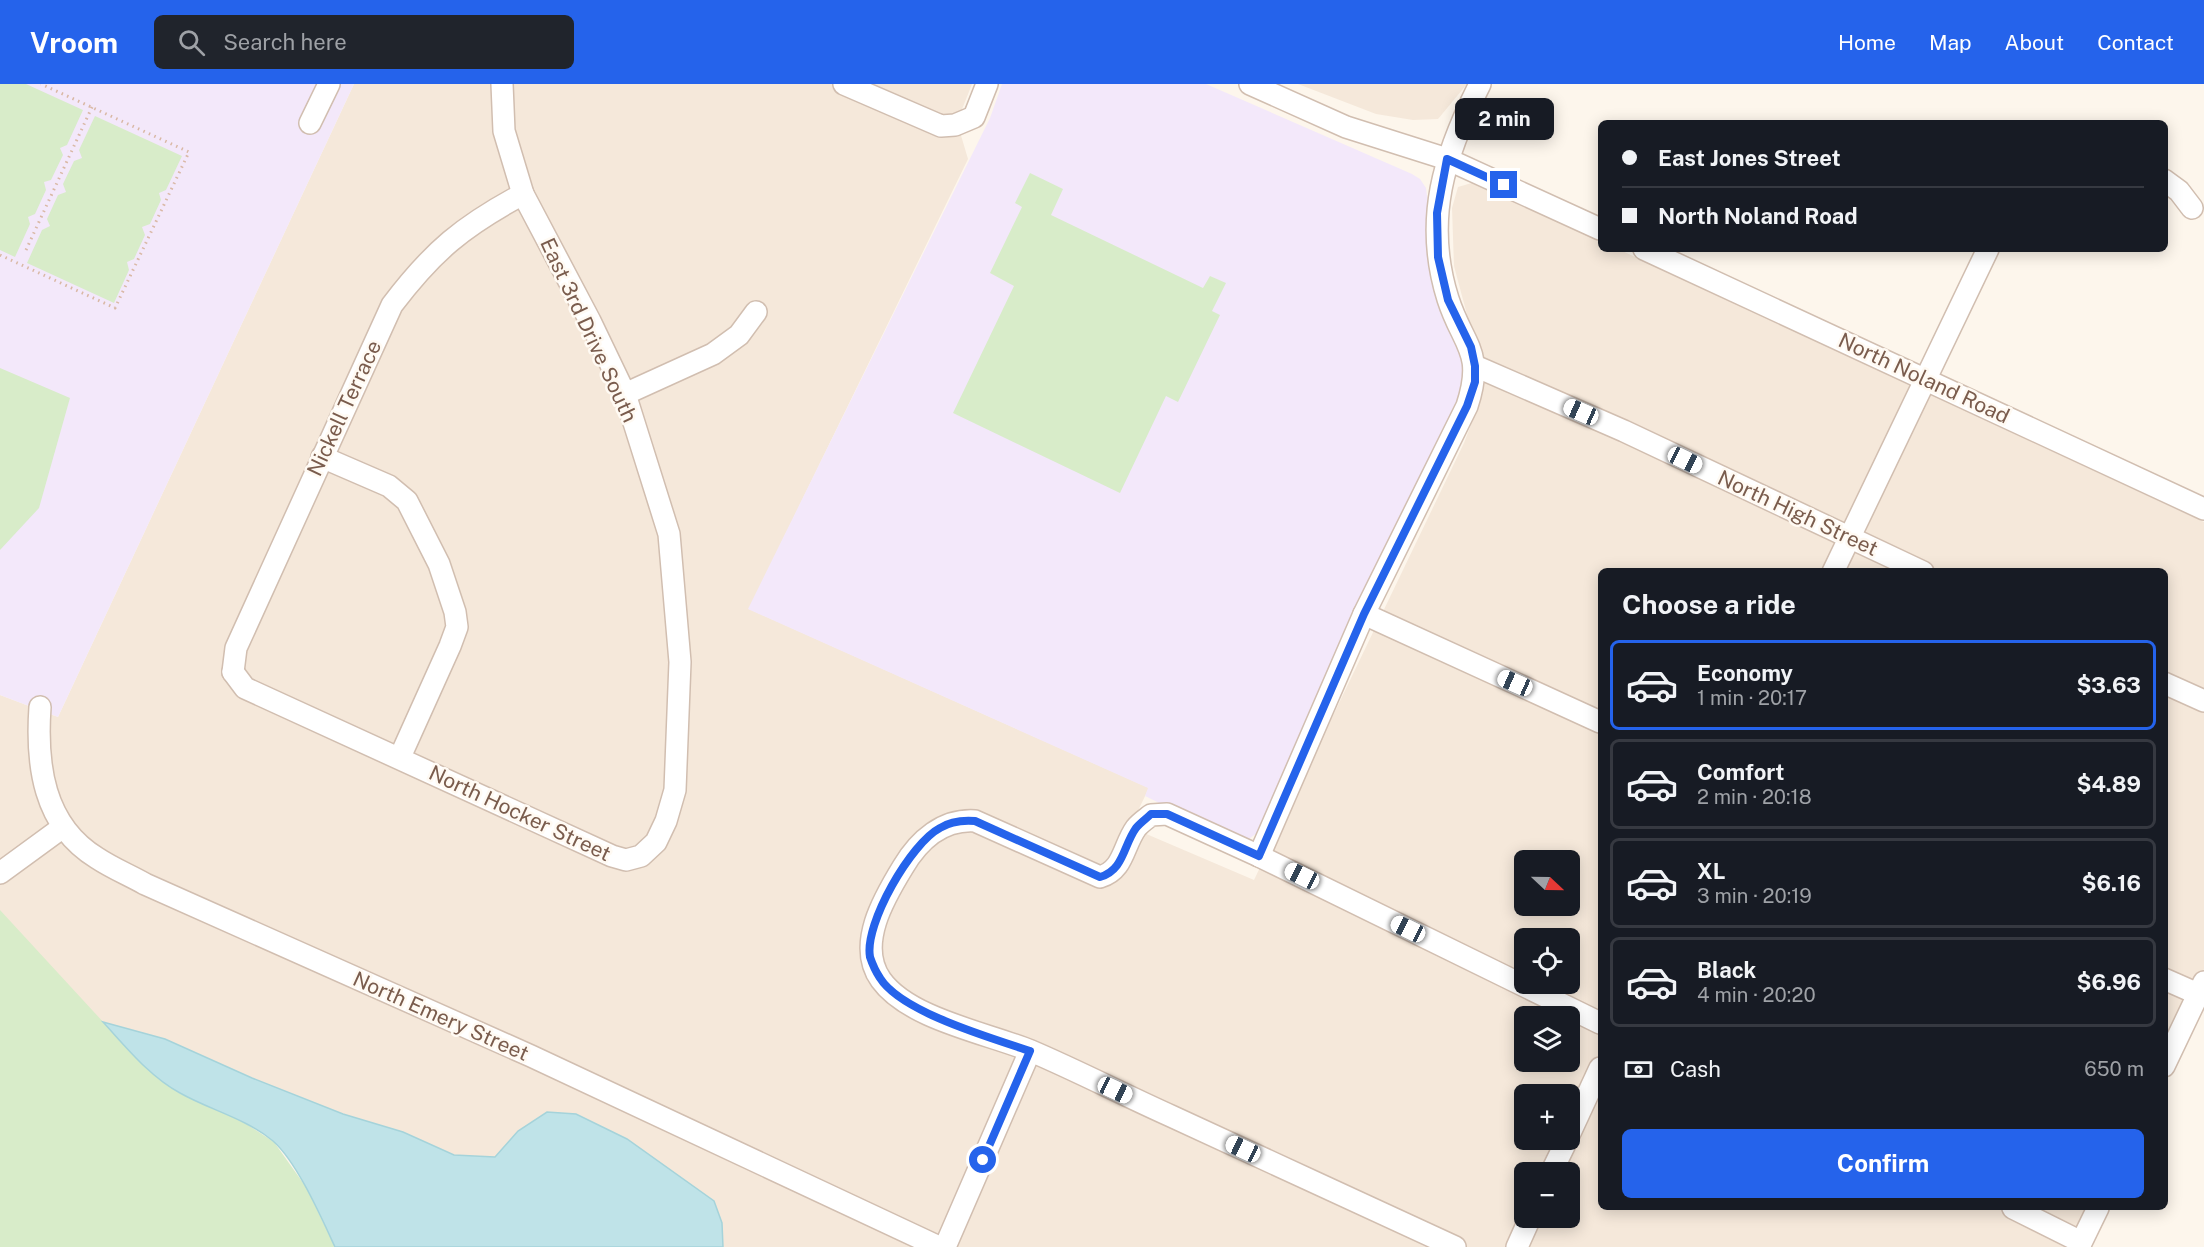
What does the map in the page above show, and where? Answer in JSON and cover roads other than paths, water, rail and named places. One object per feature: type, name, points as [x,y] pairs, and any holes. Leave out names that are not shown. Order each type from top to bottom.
[{"type":"street","points":[[310,123],[329,84]]},
{"type":"street","name":"East 3rd Drive South","points":[[502,84],[504,131],[523,194],[590,321],[625,394],[669,534],[680,662],[675,790],[666,821],[656,842],[641,856]]},
{"type":"street","points":[[844,84],[941,126],[974,117],[987,84]]},
{"type":"street","points":[[1250,84],[1346,127],[1447,159],[1598,228]]},
{"type":"street","points":[[1259,856],[1364,614],[1467,406],[1475,382],[1475,366],[1471,347],[1448,300],[1438,257],[1437,213],[1447,159],[1459,126],[1480,84]]},
{"type":"street","points":[[2168,183],[2179,191],[2192,208]]},
{"type":"street","name":"Nickell Terrace","points":[[225,675],[392,305],[415,274],[449,240],[480,217],[523,194]]},
{"type":"street","name":"North Noland Road","points":[[1651,252],[2202,502]]},
{"type":"street","points":[[1835,568],[1987,252]]},
{"type":"street","points":[[625,394],[713,354],[739,335],[756,312]]},
{"type":"street","name":"North High Street","points":[[1475,366],[1624,431],[1914,568]]},
{"type":"street","points":[[322,457],[389,486],[407,501],[439,564],[455,612],[457,627],[450,646],[400,757]]},
{"type":"street","points":[[1364,614],[1598,721]]},
{"type":"street","name":"North Hocker Street","points":[[225,675],[245,688],[612,856],[627,860],[641,856]]},
{"type":"street","points":[[2168,684],[2204,701]]},
{"type":"street","name":"North Emery Street","points":[[40,707],[38,741],[41,776],[51,805],[63,827],[96,858],[145,884],[531,1056],[939,1247]]},
{"type":"street","points":[[1455,1247],[1030,1051],[913,1006],[894,994],[880,979],[870,956],[876,920],[891,886],[910,854],[938,828],[953,822],[975,821],[1100,877],[1111,874],[1120,862],[1136,828],[1151,814],[1167,814],[1259,856],[1598,1022]]},
{"type":"street","points":[[0,873],[63,827]]},
{"type":"street","points":[[2168,980],[2201,988],[2168,1058]]},
{"type":"street","points":[[945,1247],[1030,1051]]},
{"type":"street","points":[[1580,1111],[1598,1072]]},
{"type":"street","points":[[2017,1210],[2080,1245],[2097,1210]]},
{"type":"street","points":[[1517,1247],[1526,1228]]},
{"type":"water","points":[[103,1022],[165,1039],[252,1078],[343,1114],[403,1132],[454,1155],[495,1157],[518,1131],[547,1112],[576,1114],[627,1139],[714,1201],[722,1223],[723,1247],[335,1247],[316,1206],[291,1162],[273,1141],[251,1126],[191,1099],[159,1079]]}]
